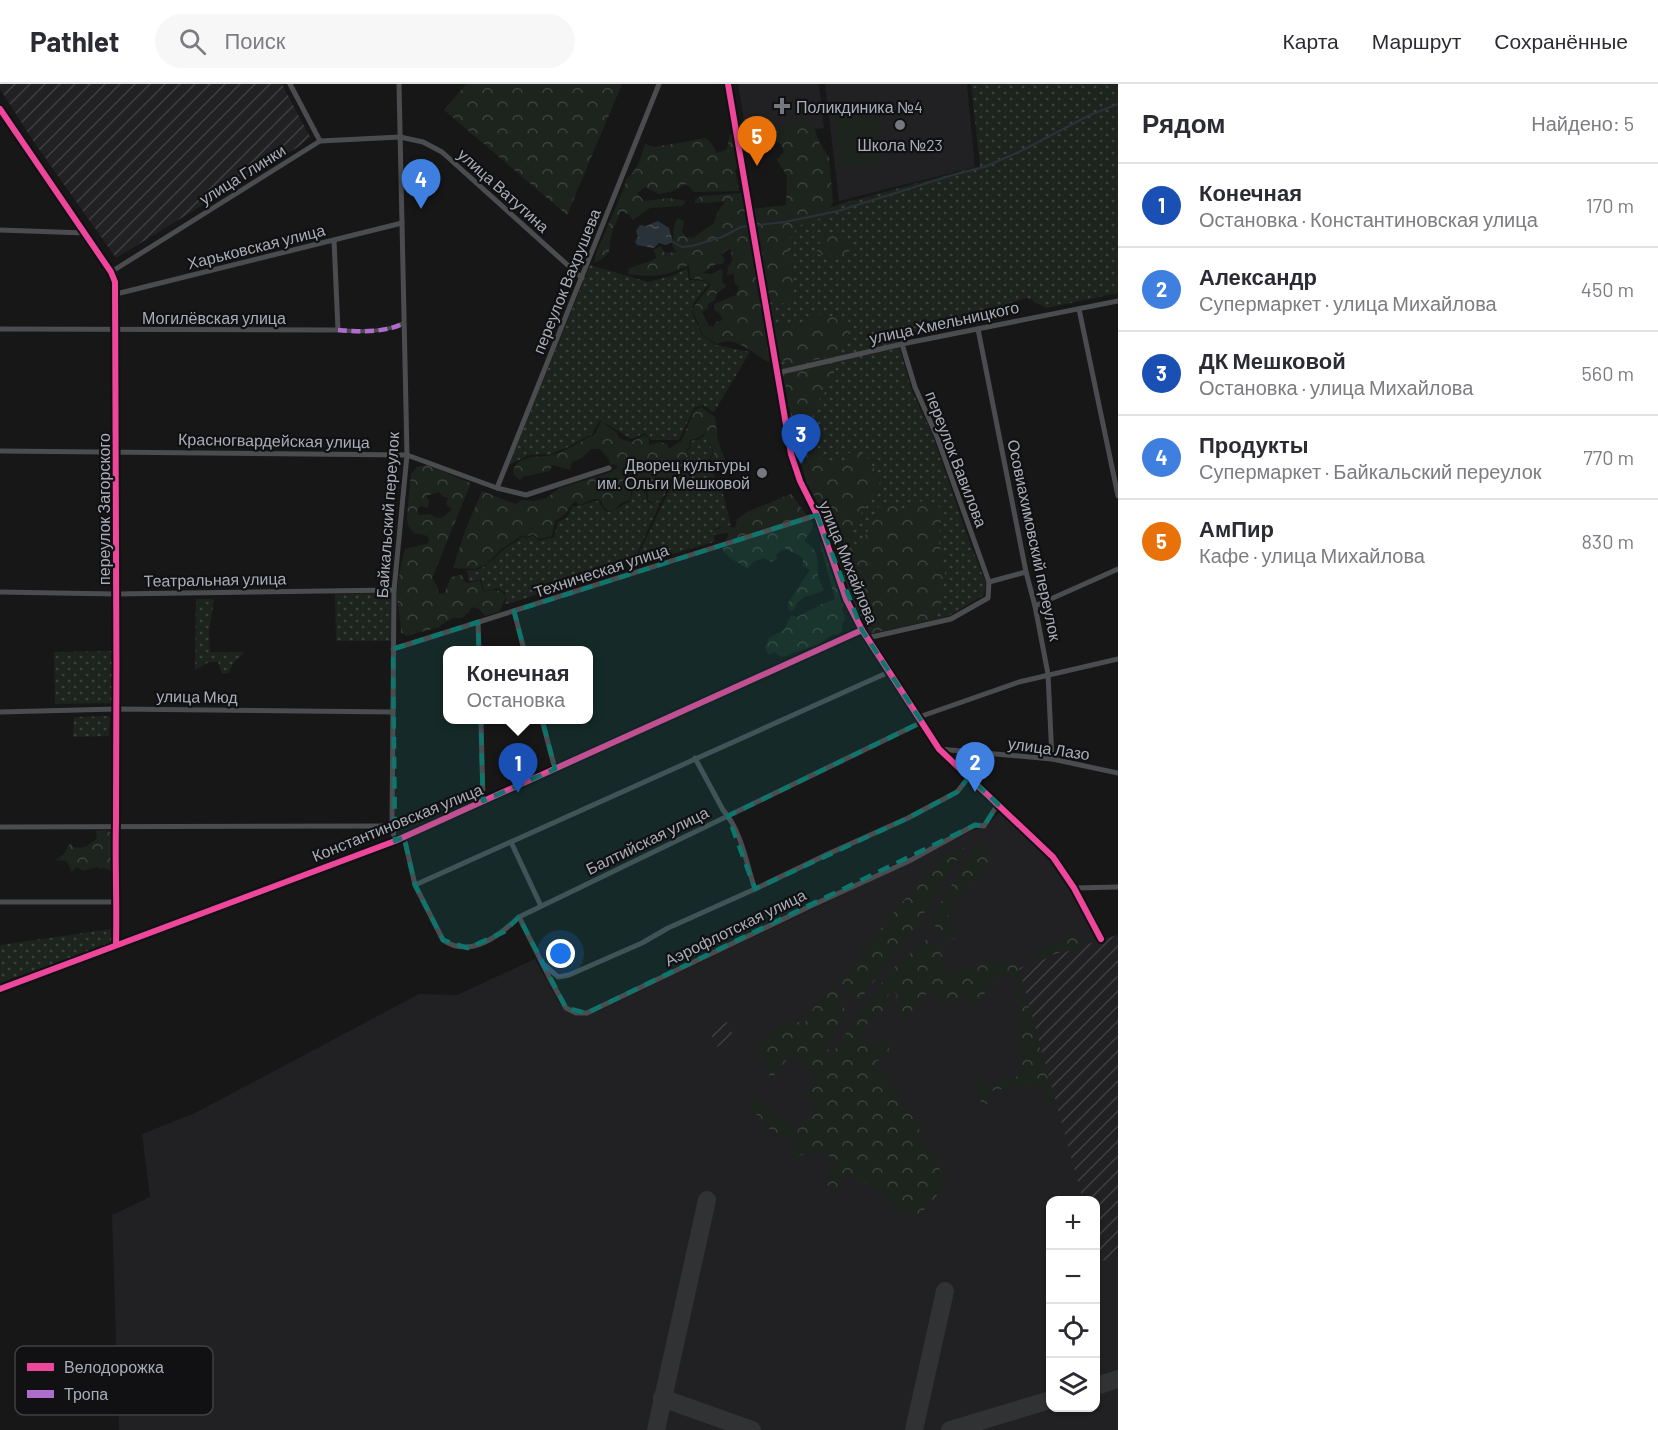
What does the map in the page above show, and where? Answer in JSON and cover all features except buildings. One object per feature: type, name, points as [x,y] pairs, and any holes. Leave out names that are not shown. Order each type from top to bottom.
[{"type":"street","points":[[290,84],[320,141]]},
{"type":"street","name":"Байкальский переулок","points":[[395,841],[392,826],[394,590],[407,455],[399,84]]},
{"type":"street","name":"переулок Вахрушева","points":[[497,488],[659,84]]},
{"type":"street","name":"улица Михайлова","points":[[728,84],[791,454],[800,481],[817,516],[846,599],[888,672],[939,749],[1053,857],[1074,888],[1101,939]]},
{"type":"street","name":"переулок Загорского","points":[[0,109],[85,232],[116,282],[116,945]]},
{"type":"street","name":"улица Глинки","points":[[111,272],[320,141],[400,137]]},
{"type":"street","name":"улица Ватутина","points":[[400,137],[423,142],[441,152],[582,278]]},
{"type":"street","name":"Харьковская улица","points":[[116,294],[402,223]]},
{"type":"street","points":[[0,230],[85,232]]},
{"type":"street","points":[[334,240],[338,330],[359,332],[404,323]]},
{"type":"street","name":"улица Хмельницкого","points":[[777,373],[902,344],[1118,301]]},
{"type":"street","points":[[1079,309],[1118,496]]},
{"type":"street","name":"Могилёвская улица","points":[[0,329],[338,330]]},
{"type":"street","name":"Осовиахимовский переулок","points":[[978,329],[1048,674],[1052,759]]},
{"type":"street","name":"переулок Вавилова","points":[[902,344],[915,387],[937,438],[989,582]]},
{"type":"street","name":"Красногвардейская улица","points":[[0,451],[407,455],[497,488],[526,495],[609,468]]},
{"type":"street","name":"Техническая улица","points":[[393,649],[817,516]]},
{"type":"street","points":[[1035,606],[1118,569]]},
{"type":"street","points":[[867,638],[951,619],[988,598],[989,582],[1026,572]]},
{"type":"street","name":"Театральная улица","points":[[0,592],[116,594],[394,590]]},
{"type":"street","points":[[514,611],[523,646]]},
{"type":"street","points":[[478,622],[479,646]]},
{"type":"street","name":"Константиновская улица","points":[[0,989],[395,841],[862,630]]},
{"type":"street","name":"Балтийская улица","points":[[415,885],[443,940],[451,946],[468,948],[504,932],[519,917],[920,720],[1019,682],[1118,659]]},
{"type":"street","points":[[404,837],[415,885],[888,672]]},
{"type":"street","name":"улица Мюд","points":[[0,712],[117,709],[393,712]]},
{"type":"street","points":[[481,724],[483,801]]},
{"type":"street","points":[[543,724],[555,769]]},
{"type":"street","name":"улица Лазо","points":[[939,749],[1052,759],[1118,773]]},
{"type":"street","points":[[694,758],[741,842],[755,889]]},
{"type":"street","points":[[542,963],[558,977],[569,975],[908,818],[957,792],[969,777]]},
{"type":"street","name":"Аэрофлотская улица","points":[[519,917],[566,1008],[576,1013],[587,1013],[909,861],[975,825],[984,826],[998,804]]},
{"type":"street","points":[[0,827],[392,826]]},
{"type":"street","points":[[511,842],[541,906]]},
{"type":"street","points":[[1074,888],[1118,887]]},
{"type":"street","points":[[0,902],[117,902]]},
{"type":"highlighted area","points":[[817,515],[862,630],[922,722],[728,816],[755,889],[908,818],[957,792],[969,777],[998,804],[984,826],[975,825],[587,1013],[566,1008],[519,917],[504,932],[468,948],[443,940],[415,885],[404,837],[395,841],[393,649],[478,622],[483,801],[555,769],[514,611]]},
{"type":"shaded area","points":[[0,84],[282,84],[310,137],[298,147],[116,258],[34,142],[0,89]]},
{"type":"shaded area","name":"Поликдиника №4","points":[[738,84],[819,84],[824,128],[747,140]]},
{"type":"shaded area","name":"Школа №23","points":[[825,84],[967,84],[975,167],[839,201]]},
{"type":"shaded area","points":[[1000,811],[1050,858],[1097,940],[1118,935],[1118,1430],[119,1430],[119,1415],[213,1415],[213,1346],[116,1346],[112,1215],[150,1197],[142,1134],[195,1113],[419,994],[457,995],[535,959],[559,1003],[565,1009],[578,1016],[598,1011],[915,860],[973,830],[986,827]]},
{"type":"shaded area","points":[[1118,935],[1118,1257],[1101,1261],[1100,1196],[1082,1196],[1019,968]]},
{"type":"shaded area","points":[[727,1022],[735,1039],[717,1047],[709,1030]]},
{"type":"green space","points":[[466,84],[622,84],[567,215],[444,110]]},
{"type":"green space","points":[[971,84],[1118,84],[1118,293],[1047,308],[1027,298],[1007,304],[1006,316],[966,320],[897,340],[912,391],[933,436],[986,583],[984,595],[949,616],[869,634],[852,601],[822,512],[806,480],[796,442],[756,240],[840,204],[980,166]]},
{"type":"green space","points":[[878,100],[881,165],[838,167],[834,102]]},
{"type":"green space","points":[[811,120],[820,144],[829,157],[833,202],[824,218],[802,224],[787,241],[794,279],[793,302],[779,304],[769,302],[751,209],[786,205],[787,176],[777,160],[784,152],[781,144],[770,138],[749,141],[747,131]]},
{"type":"green space","points":[[730,134],[734,136],[739,168],[735,170],[739,191],[694,192],[686,184],[673,191],[659,194],[645,187],[637,193],[644,201],[669,198],[686,201],[682,206],[650,208],[633,220],[621,211],[611,236],[610,250],[606,256],[594,263],[626,179],[636,168],[645,144],[654,147],[706,138],[717,153],[727,149]]},
{"type":"green space","points":[[743,193],[746,197],[743,200],[771,349],[769,362],[738,343],[717,344],[703,335],[693,312],[695,305],[711,284],[704,280],[690,278],[689,265],[659,275],[628,274],[629,268],[657,257],[653,250],[661,246],[664,252],[677,252],[672,246],[678,218],[684,221],[682,232],[686,237],[693,238],[714,223],[718,211],[726,201],[695,203],[695,199],[702,196]],"holes":[[[731,249],[732,261],[727,275],[734,274],[734,283],[739,287],[736,295],[714,304],[714,310],[723,320],[716,322],[713,327],[709,326],[702,312],[708,308],[708,304],[715,300],[716,294],[727,286],[722,282],[723,271],[721,269],[712,274],[703,273],[716,264],[722,264],[725,259],[721,255]]]},
{"type":"green space","points":[[824,233],[844,234],[851,246],[848,255],[818,254],[817,249]]},
{"type":"green space","points":[[590,265],[648,282],[674,275],[687,268],[689,280],[704,281],[709,284],[693,304],[692,313],[702,335],[716,345],[750,352],[714,412],[703,405],[694,408],[679,440],[651,440],[645,433],[631,439],[600,420],[592,434],[568,447],[548,455],[529,455],[509,465]]},
{"type":"green space","points":[[818,314],[848,320],[849,329],[845,343],[838,355],[810,361],[792,368],[780,358],[775,333],[785,323],[795,323],[800,327],[805,327]]},
{"type":"green space","points":[[837,363],[829,388],[820,398],[813,415],[817,427],[810,437],[813,450],[818,458],[837,462],[843,466],[848,453],[862,453],[881,480],[850,531],[856,548],[870,527],[880,503],[895,504],[902,513],[919,502],[927,501],[945,511],[940,524],[939,541],[945,573],[943,585],[947,592],[932,620],[869,634],[852,601],[840,565],[845,556],[836,551],[822,512],[806,480],[784,378],[810,368]]},
{"type":"green space","points":[[701,407],[715,417],[718,441],[726,462],[710,470],[709,462],[714,453],[705,433],[690,440],[689,448],[686,450],[688,457],[679,462],[677,477],[670,479],[665,495],[653,503],[648,500],[647,488],[632,488],[630,500],[621,503],[615,510],[608,511],[603,507],[601,500],[594,499],[580,505],[575,501],[565,514],[555,521],[552,536],[539,539],[533,534],[526,537],[523,535],[500,550],[487,564],[475,569],[453,568],[465,531],[482,491],[516,504],[522,500],[534,501],[546,498],[560,488],[611,472],[618,467],[614,464],[610,465],[609,459],[600,449],[591,449],[582,458],[572,462],[570,470],[552,465],[550,471],[523,477],[520,480],[513,474],[522,460],[551,455],[569,448],[594,435],[601,421],[617,433],[619,438],[631,442],[645,435],[649,438],[649,445],[660,442],[667,444],[669,449],[681,441],[695,410]]},
{"type":"green space","points":[[706,434],[713,453],[708,461],[710,471],[717,466],[713,473],[722,490],[731,525],[714,529],[714,542],[635,565],[672,481],[678,478],[679,463],[689,458],[687,451],[691,441]]},
{"type":"green space","points":[[427,465],[471,483],[432,578],[438,588],[438,593],[444,594],[451,577],[462,575],[465,582],[480,580],[483,592],[501,591],[506,596],[500,611],[485,616],[479,609],[472,607],[462,618],[452,618],[439,627],[407,636],[401,633],[397,598],[398,580],[405,549],[429,543],[428,536],[414,533],[408,526],[411,474],[417,467]],"holes":[[[439,492],[443,497],[448,498],[446,504],[452,509],[444,516],[439,518],[430,514],[419,515],[417,510],[420,506],[428,508],[429,501],[426,496]]]},
{"type":"green space","points":[[633,490],[645,490],[647,501],[652,504],[663,497],[634,560],[590,571],[576,582],[504,604],[505,592],[498,588],[484,591],[481,579],[469,582],[467,570],[483,567],[523,537],[526,539],[533,535],[539,541],[554,537],[558,522],[567,517],[573,506],[599,501],[602,508],[607,512],[611,511],[630,502]]},
{"type":"green space","points":[[791,494],[812,522],[813,528],[804,541],[816,552],[818,576],[824,590],[801,599],[793,611],[788,609],[788,603],[810,570],[803,566],[803,558],[785,548],[776,554],[777,559],[771,562],[764,558],[753,562],[748,569],[729,557],[722,549],[728,533],[714,535],[714,530],[727,526],[735,528],[737,519],[747,512]]},
{"type":"green space","points":[[822,542],[844,602],[842,610],[845,620],[842,623],[842,631],[817,645],[781,657],[774,652],[769,655],[765,648],[769,638],[784,630],[791,615],[797,617],[835,599],[820,543]]},
{"type":"green space","points":[[385,593],[391,599],[392,641],[336,641],[335,594]]},
{"type":"green space","points":[[196,599],[213,599],[214,601],[209,632],[210,652],[244,652],[232,665],[229,673],[222,674],[218,662],[209,662],[195,670]]},
{"type":"green space","points":[[114,651],[115,703],[55,704],[54,652]]},
{"type":"green space","points":[[110,716],[109,736],[73,737],[74,717]]},
{"type":"green space","points":[[105,830],[114,833],[112,843],[114,874],[97,867],[83,871],[77,867],[71,872],[67,861],[56,860],[64,854],[71,843],[73,847],[86,846],[97,838],[96,831]]},
{"type":"green space","points":[[980,841],[986,847],[990,864],[946,909],[957,940],[942,935],[930,919]]},
{"type":"green space","points":[[964,848],[916,926],[859,1001],[840,986],[895,911],[923,878],[932,872],[937,858]]},
{"type":"green space","points":[[111,929],[112,943],[0,983],[0,945]]},
{"type":"green space","points":[[1077,932],[1082,945],[1037,960],[1033,953]]},
{"type":"green space","points":[[928,938],[942,955],[945,971],[957,972],[993,961],[1017,965],[1056,1105],[1049,1106],[1039,1087],[1016,1086],[988,1092],[988,1104],[982,1104],[973,1086],[979,1080],[987,1086],[1024,1074],[1018,1042],[1020,1004],[1017,979],[1010,973],[992,982],[982,1000],[968,1005],[963,992],[954,1004],[926,994],[903,1021],[896,994],[890,988],[885,1010],[871,1016],[862,1037],[863,1045],[890,1040],[888,1056],[875,1062],[916,1122],[926,1147],[948,1183],[919,1216],[897,1210],[875,1187],[848,1174],[835,1190],[824,1183],[836,1161],[818,1148],[803,1155],[790,1157],[794,1143],[791,1134],[775,1135],[749,1106],[752,1099],[761,1102],[797,1128],[810,1119],[816,1102],[807,1097],[815,1075],[790,1056],[771,1079],[757,1046],[785,1022],[805,1022],[817,1003],[833,986],[840,996],[844,1011],[827,1047],[831,1055],[891,970]]},
{"type":"water","points":[[658,221],[669,228],[673,242],[666,245],[659,243],[654,248],[637,245],[636,231],[640,225],[646,226]]},
{"type":"waterway","points":[[673,242],[682,247],[692,246],[722,237],[741,227],[785,222],[838,211],[984,167],[1019,152],[1090,115],[1118,104]]},
{"type":"taxiway","points":[[656,1430],[707,1200]]},
{"type":"taxiway","points":[[914,1430],[945,1291]]},
{"type":"taxiway","points":[[1100,1385],[1118,1379]]},
{"type":"taxiway","points":[[662,1398],[752,1430]]},
{"type":"taxiway","points":[[950,1430],[1046,1401]]},
{"type":"marked path","points":[[338,330],[380,330],[404,323]]},
{"type":"cycle path","points":[[728,84],[791,454],[800,481],[817,515],[846,599],[862,630],[939,749],[1053,857],[1074,888],[1101,939]]},
{"type":"cycle path","points":[[0,109],[111,272],[115,282],[116,945]]},
{"type":"cycle path","points":[[0,989],[395,841],[862,630]]},
{"type":"place","name":"Поликдиника №4","points":[[782,106]]},
{"type":"place","name":"Школа №23","points":[[900,125]]},
{"type":"place","name":"АмПир","points":[[757,166]]},
{"type":"place","name":"Продукты","points":[[421,209]]},
{"type":"place","name":"ДК Мешковой","points":[[801,464]]},
{"type":"place","name":"Дворец культуры им. Ольги Мешковой","points":[[762,473]]},
{"type":"place","name":"Александр","points":[[975,792]]},
{"type":"place","name":"Конечная","points":[[518,793]]}]
